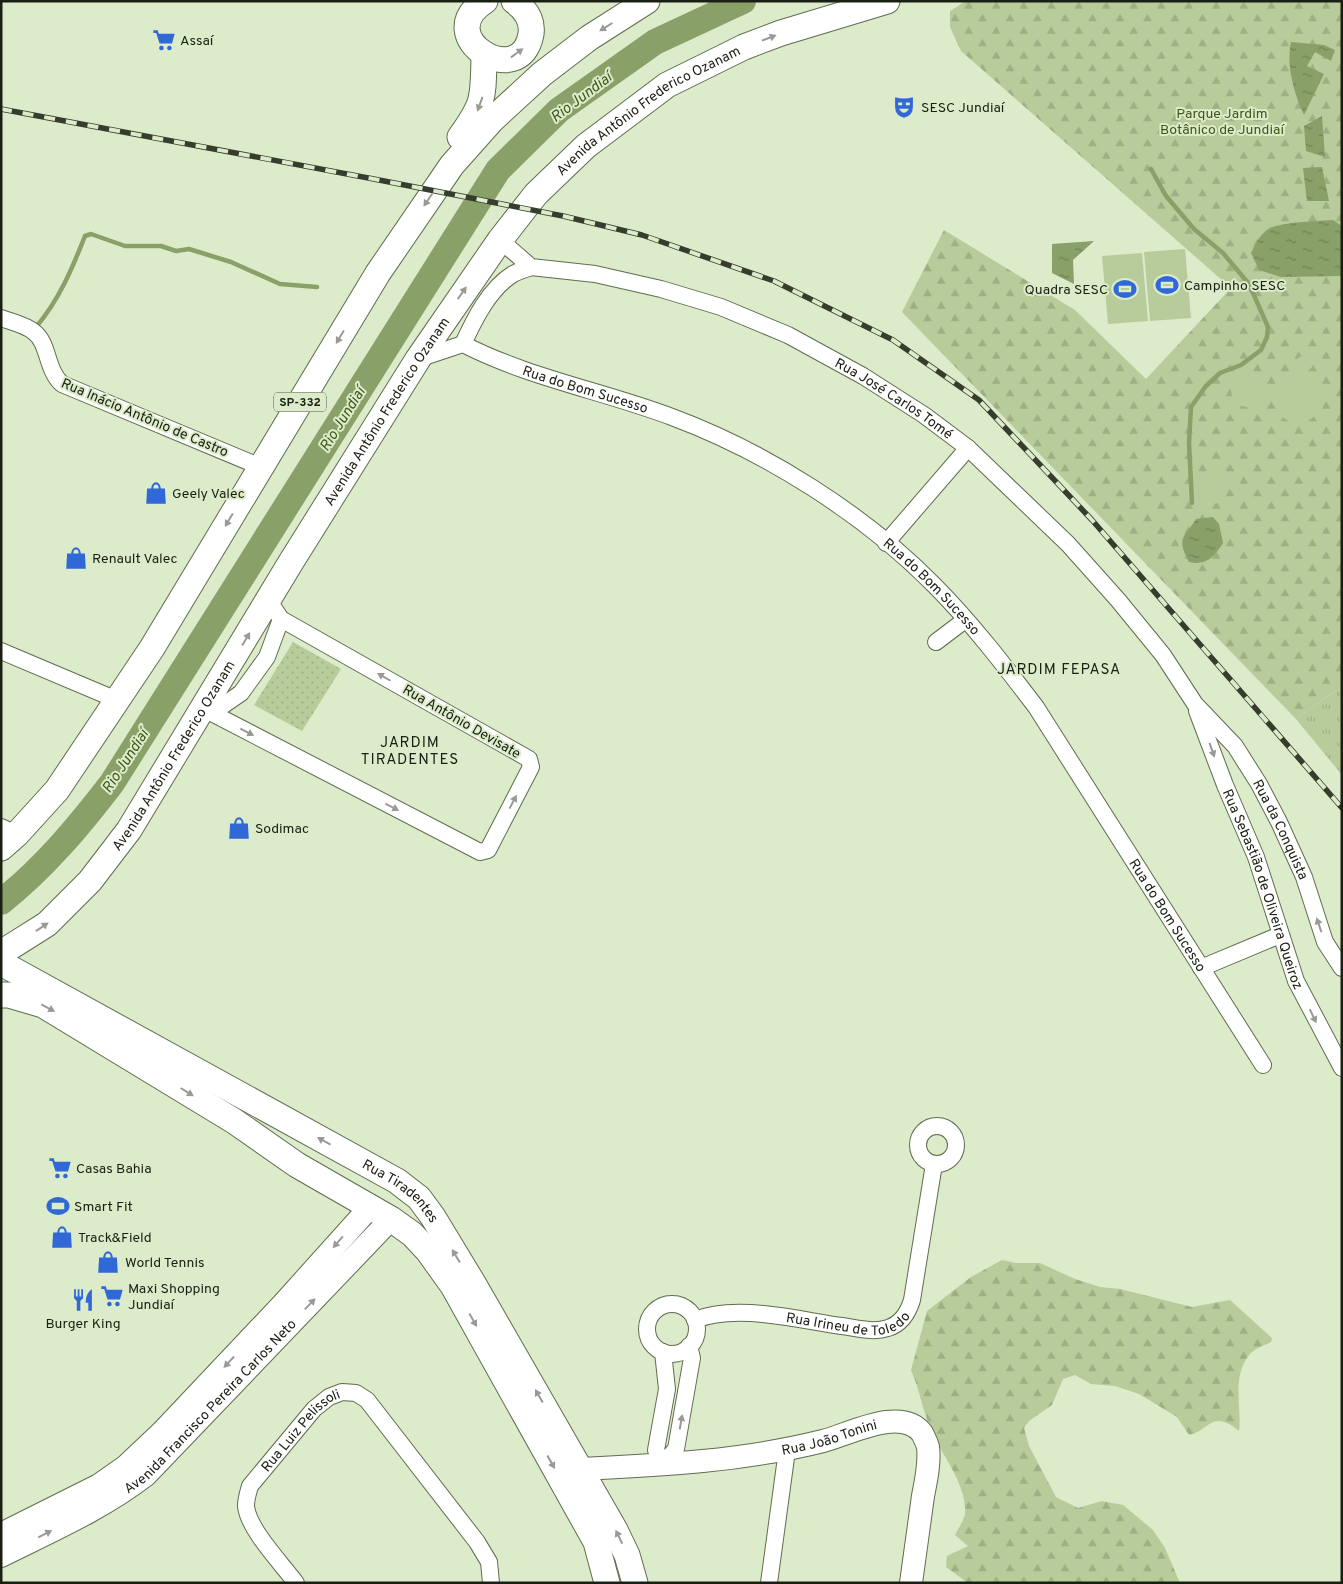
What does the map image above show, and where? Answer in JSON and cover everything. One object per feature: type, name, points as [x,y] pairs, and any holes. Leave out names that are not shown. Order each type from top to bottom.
[{"type":"main road","points":[[515,1],[521,1]]},
{"type":"main road","points":[[472,7],[468,30],[471,42],[484,56],[502,60],[518,54],[529,40],[531,22],[522,7],[515,1]]},
{"type":"main road","name":"SP-332","points":[[7,836],[57,790],[117,700],[167,624],[378,273],[452,165],[492,120],[542,74],[589,38],[648,1]]},
{"type":"main road","name":"Avenida Antônio Frederico Ozanam","points":[[1,953],[48,924],[90,881],[129,830],[275,610],[418,359],[500,240],[536,194],[586,146],[667,85],[744,47],[841,14],[887,1]]},
{"type":"main road","points":[[452,165],[456,142],[477,114],[483,98],[484,56]]},
{"type":"main road","name":"Rua Tiradentes","points":[[1,963],[397,1180],[419,1198],[433,1217],[581,1469],[628,1555],[635,1583]]},
{"type":"main road","name":"Rua Tiradentes","points":[[1,995],[9,995],[43,1005],[234,1121],[297,1165],[371,1206],[394,1214],[428,1251],[454,1286],[596,1542],[607,1583]]},
{"type":"main road","points":[[297,1165],[314,1168],[344,1182],[352,1179],[355,1174],[352,1156]]},
{"type":"main road","points":[[397,1180],[394,1214],[412,1210],[433,1217]]},
{"type":"street","points":[[418,359],[463,344],[476,317],[494,293],[512,275],[532,267],[500,240]]},
{"type":"street","name":"Rua José Carlos Tomé","points":[[532,267],[595,274],[661,289],[721,307],[788,335],[863,376],[924,415],[968,448],[1068,544],[1118,600],[1163,655],[1195,704]]},
{"type":"street","name":"Rua Inácio Antônio de Castro","points":[[1,318],[35,332],[40,339],[54,377],[62,384],[261,467]]},
{"type":"street","name":"Rua do Bom Sucesso","points":[[463,344],[495,360],[673,417],[737,446],[816,489],[886,543],[934,585],[1000,658],[1036,707],[1263,1065]]},
{"type":"street","points":[[886,543],[968,448]]},
{"type":"street","name":"Rua Antônio Devisate","points":[[208,711],[480,852],[488,850],[532,767],[529,759],[275,610]]},
{"type":"street","points":[[936,642],[965,620]]},
{"type":"street","points":[[1,651],[117,700]]},
{"type":"street","name":"Rua Sebastião de Oliveira Queiroz","points":[[1195,704],[1224,784],[1256,858],[1296,981],[1342,1068]]},
{"type":"street","name":"Rua da Conquista","points":[[1195,704],[1235,746],[1259,784],[1304,877],[1325,942],[1342,968]]},
{"type":"street","points":[[1201,968],[1280,935]]},
{"type":"street","name":"Rua Irineu de Toledo","points":[[695,1320],[708,1315],[732,1311],[872,1330],[896,1324],[906,1314],[912,1300],[934,1164]]},
{"type":"street","name":"Avenida Francisco Pereira Carlos Neto","points":[[1,1534],[99,1485],[126,1466],[162,1432],[276,1311],[371,1206]]},
{"type":"street","name":"Avenida Francisco Pereira Carlos Neto","points":[[1,1556],[95,1509],[120,1495],[146,1475],[394,1214]]},
{"type":"street","points":[[674,1304],[687,1309],[695,1320],[696,1334],[690,1346],[677,1353],[663,1352],[652,1344],[648,1337],[647,1323],[654,1311],[660,1306],[674,1304]]},
{"type":"street","points":[[663,1352],[667,1389],[656,1450],[662,1465],[676,1448],[692,1358],[690,1346]]},
{"type":"street","name":"Rua Luiz Pelissoli","points":[[296,1583],[250,1521],[246,1507],[246,1497],[250,1486],[314,1409],[329,1397],[342,1392],[356,1393],[367,1400],[477,1542],[488,1562],[491,1583]]},
{"type":"street","name":"Rua João Tonini","points":[[581,1469],[735,1459],[787,1450],[891,1420],[904,1421],[914,1426],[922,1434],[928,1446],[928,1469],[911,1583]]},
{"type":"street","points":[[769,1583],[787,1450]]},
{"type":"street","points":[[95,1509],[111,1496],[126,1466]]},
{"type":"green space","name":"Parque Jardim Botânico de Jundiaí","points":[[966,1],[1342,1],[1342,686],[1296,719],[902,312],[944,230],[1075,310],[1146,379],[1231,288],[961,51],[950,27],[950,11]]},
{"type":"green space","name":"Campinho SESC","points":[[1185,249],[1191,318],[1150,321],[1144,252]]},
{"type":"green space","name":"Quadra SESC","points":[[1142,253],[1148,321],[1108,324],[1102,256]]},
{"type":"green space","points":[[1305,355],[1313,363],[1305,371],[1297,363]]},
{"type":"green space","points":[[1248,373],[1255,374],[1260,378],[1264,383],[1264,397],[1260,402],[1255,406],[1248,407],[1241,406],[1236,402],[1232,397],[1231,390],[1232,383],[1236,378],[1241,374]]},
{"type":"green space","points":[[1298,377],[1311,381],[1317,387],[1321,400],[1317,413],[1311,419],[1298,423],[1285,419],[1279,413],[1275,400],[1279,387],[1285,381]]},
{"type":"green space","points":[[1212,474],[1218,475],[1226,483],[1226,495],[1218,503],[1212,504],[1206,503],[1198,495],[1197,489],[1198,483],[1206,475]]},
{"type":"green space","points":[[293,642],[341,669],[302,731],[254,705]]},
{"type":"green space","points":[[1342,686],[1342,775],[1296,719]]},
{"type":"green space","points":[[1002,1260],[1016,1263],[1040,1263],[1075,1279],[1100,1287],[1120,1289],[1192,1307],[1230,1300],[1272,1338],[1271,1342],[1250,1354],[1244,1363],[1238,1391],[1239,1431],[1230,1424],[1217,1421],[1189,1435],[1177,1417],[1139,1394],[1115,1386],[1091,1384],[1075,1375],[1063,1379],[1052,1405],[1029,1421],[1024,1428],[1029,1446],[1056,1497],[1078,1508],[1102,1501],[1123,1505],[1153,1530],[1165,1548],[1180,1583],[968,1583],[946,1567],[947,1556],[968,1546],[955,1535],[965,1514],[965,1503],[958,1482],[929,1425],[911,1370],[927,1311],[971,1277]]},
{"type":"water","points":[[1291,42],[1324,45],[1335,50],[1331,61],[1315,52],[1307,66],[1324,74],[1304,115],[1297,98],[1290,70]]},
{"type":"water","points":[[1322,116],[1325,157],[1306,151],[1304,126]]},
{"type":"water","points":[[1322,167],[1329,201],[1307,201],[1303,168]]},
{"type":"water","points":[[1333,220],[1342,226],[1342,276],[1281,277],[1259,270],[1251,253],[1264,232],[1280,225]]},
{"type":"water","points":[[1094,241],[1073,260],[1074,284],[1052,273],[1052,244]]},
{"type":"water","points":[[1213,517],[1219,524],[1223,543],[1209,559],[1200,563],[1189,562],[1182,542],[1185,534],[1196,519]]},
{"type":"waterway","name":"Rio Jundiaí","points":[[1,902],[32,875],[60,846],[112,783],[498,170],[559,110],[655,42],[743,1]]},
{"type":"waterway","points":[[1151,169],[1166,196],[1194,229],[1223,253],[1249,284],[1268,327],[1267,337],[1261,350],[1241,365],[1220,373],[1206,386],[1191,407],[1189,443],[1192,503]]},
{"type":"waterway","points":[[36,327],[58,295],[85,236],[91,234],[125,246],[161,246],[176,251],[189,249],[231,262],[280,284],[317,287]]},
{"type":"railway","points":[[1,109],[563,216],[642,235],[774,281],[893,340],[979,400],[1092,520],[1342,808]]},
{"type":"place","name":"Assaí","points":[[164,40]]},
{"type":"place","name":"SESC Jundiaí","points":[[904,107]]},
{"type":"place","name":"Campinho SESC","points":[[1167,285]]},
{"type":"place","name":"Quadra SESC","points":[[1125,289]]},
{"type":"place","name":"Geely Valec","points":[[156,493]]},
{"type":"place","name":"Renault Valec","points":[[76,558]]},
{"type":"place","name":"Sodimac","points":[[239,828]]},
{"type":"place","name":"Casas Bahia","points":[[60,1168]]},
{"type":"place","name":"Smart Fit","points":[[58,1206]]},
{"type":"place","name":"Track&Field","points":[[62,1237]]},
{"type":"place","name":"World Tennis","points":[[108,1262]]},
{"type":"place","name":"Maxi Shopping Jundiaí","points":[[112,1296]]},
{"type":"place","name":"Burger King","points":[[83,1300]]},
{"type":"district","name":"JARDIM FEPASA","points":[[1059,669]]},
{"type":"district","name":"JARDIM TIRADENTES","points":[[410,750]]}]
